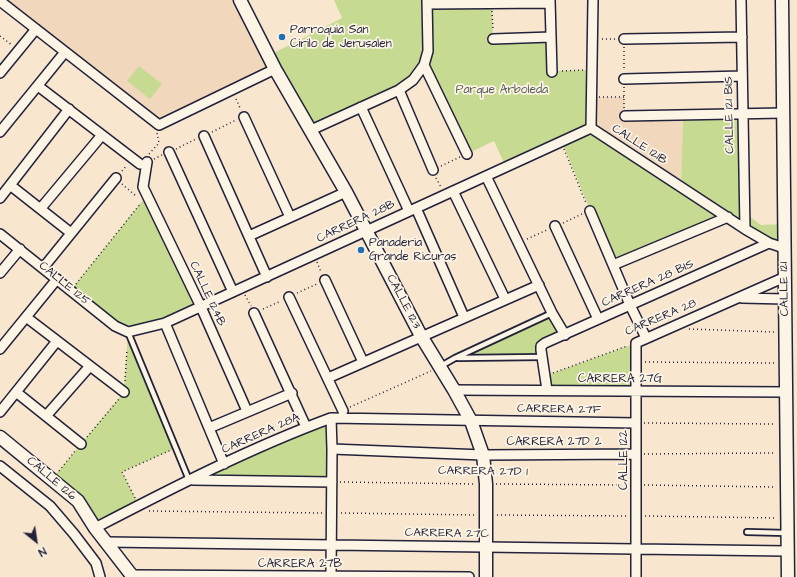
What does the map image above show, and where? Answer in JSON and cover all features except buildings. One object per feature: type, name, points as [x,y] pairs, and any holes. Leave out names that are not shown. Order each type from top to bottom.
[{"type":"street","points":[[591,128],[593,0]]},
{"type":"street","name":"CALLE 121 BIS","points":[[741,0],[745,229]]},
{"type":"street","name":"CALLE 121","points":[[782,0],[788,577]]},
{"type":"street","points":[[0,1],[159,125],[275,69]]},
{"type":"street","name":"CALLE 123","points":[[241,1],[275,69],[346,192],[421,336],[471,421],[483,455],[486,484],[486,577]]},
{"type":"street","points":[[311,130],[398,90],[413,80],[424,65],[428,50],[427,2],[492,4],[550,1],[552,72]]},
{"type":"street","points":[[0,73],[36,29]]},
{"type":"street","points":[[493,39],[551,37]]},
{"type":"street","points":[[624,39],[742,37]]},
{"type":"street","points":[[0,132],[65,52]]},
{"type":"street","points":[[424,65],[467,154]]},
{"type":"street","points":[[624,79],[742,76]]},
{"type":"street","points":[[38,86],[102,135],[141,161]]},
{"type":"street","points":[[398,90],[433,170]]},
{"type":"street","points":[[361,107],[464,317]]},
{"type":"street","points":[[0,198],[69,110]]},
{"type":"street","points":[[625,116],[783,113]]},
{"type":"street","points":[[244,117],[290,217]]},
{"type":"street","name":"CARRERA 28B","points":[[128,332],[166,323],[591,128]]},
{"type":"street","name":"CALLE 121B","points":[[591,128],[745,229],[768,243],[784,248]]},
{"type":"street","points":[[41,208],[102,135]]},
{"type":"street","points":[[204,136],[267,277]]},
{"type":"street","points":[[169,152],[233,292]]},
{"type":"street","name":"CALLE 124B","points":[[141,161],[143,187],[201,307],[247,412]]},
{"type":"street","points":[[486,176],[564,335]]},
{"type":"street","points":[[43,268],[116,178]]},
{"type":"street","points":[[10,185],[71,233]]},
{"type":"street","points":[[249,236],[346,192]]},
{"type":"street","points":[[449,193],[505,299]]},
{"type":"street","points":[[590,211],[630,305],[646,338]]},
{"type":"street","points":[[613,266],[728,217]]},
{"type":"street","points":[[554,226],[598,319]]},
{"type":"street","name":"CALLE 125","points":[[0,234],[116,326],[128,332]]},
{"type":"street","name":"CARRERA 28 BIS","points":[[542,354],[541,346],[544,343],[768,243]]},
{"type":"street","points":[[0,273],[20,249]]},
{"type":"street","name":"CARRERA 28","points":[[636,342],[669,329],[785,277]]},
{"type":"street","points":[[0,349],[57,279]]},
{"type":"street","points":[[325,280],[363,362]]},
{"type":"street","points":[[328,378],[539,285]]},
{"type":"street","points":[[289,297],[343,411]]},
{"type":"street","points":[[739,298],[785,300]]},
{"type":"street","points":[[254,313],[292,393],[306,427]]},
{"type":"street","points":[[26,317],[124,392]]},
{"type":"street","points":[[166,323],[224,464]]},
{"type":"street","points":[[0,412],[57,341]]},
{"type":"street","name":"CALLE 122","points":[[636,342],[636,577]]},
{"type":"street","points":[[542,354],[547,390]]},
{"type":"street","points":[[46,416],[90,366]]},
{"type":"street","name":"CARRERA 27G","points":[[454,390],[786,392]]},
{"type":"street","points":[[16,392],[81,444]]},
{"type":"street","points":[[209,428],[292,393]]},
{"type":"street","points":[[331,418],[331,576]]},
{"type":"street","name":"CARRERA 27F","points":[[331,418],[636,423]]},
{"type":"street","name":"CARRERA 28A","points":[[95,528],[189,480],[306,427],[331,418]]},
{"type":"street","name":"CALLE 126","points":[[0,437],[78,501],[95,528]]},
{"type":"street","name":"CARRERA 27D 2","points":[[332,450],[483,455],[636,454]]},
{"type":"street","points":[[0,466],[50,506],[74,534],[106,577]]},
{"type":"street","points":[[189,480],[332,482]]},
{"type":"street","points":[[95,528],[132,576]]},
{"type":"street","name":"CARRERA 27C","points":[[106,542],[787,551]]},
{"type":"street","points":[[96,563],[100,577]]},
{"type":"street","name":"CARRERA 27B","points":[[132,576],[469,577]]},
{"type":"lane","points":[[440,367],[455,358],[552,313]]},
{"type":"lane","points":[[128,332],[189,480]]},
{"type":"lane","points":[[455,358],[542,354]]},
{"type":"lane","points":[[747,532],[787,533]]},
{"type":"path","points":[[492,4],[493,39]]},
{"type":"path","points":[[0,36],[18,50]]},
{"type":"path","points":[[592,39],[624,39],[625,116]]},
{"type":"path","points":[[552,72],[592,70]]},
{"type":"path","points":[[592,97],[624,96]]},
{"type":"path","points":[[137,196],[116,178],[141,161],[159,143],[157,132],[159,125]]},
{"type":"path","points":[[562,142],[590,211]]},
{"type":"path","points":[[449,193],[433,170],[467,154]]},
{"type":"path","points":[[71,290],[142,201]]},
{"type":"path","points":[[669,329],[785,332]]},
{"type":"path","points":[[52,479],[124,392],[128,332]]},
{"type":"path","name":"CARRERA 28","points":[[545,376],[636,342]]},
{"type":"path","points":[[636,362],[786,363]]},
{"type":"path","points":[[343,411],[440,367]]},
{"type":"path","points":[[636,423],[786,424]]},
{"type":"path","points":[[139,505],[122,472],[176,448]]},
{"type":"path","points":[[636,454],[777,453]]},
{"type":"path","name":"CARRERA 27D 1","points":[[332,482],[777,487]]},
{"type":"path","points":[[129,510],[777,518]]},
{"type":"shaded area","points":[[0,0],[240,0],[275,69],[159,125]]},
{"type":"shaded area","points":[[592,97],[624,97],[625,115],[683,115],[681,186],[591,128]]},
{"type":"green space","name":"Parque Arboleda","points":[[334,0],[427,0],[492,3],[493,39],[551,37],[552,71],[592,70],[591,128],[681,186],[683,115],[742,114],[745,213],[761,225],[784,224],[784,248],[728,217],[613,265],[562,142],[506,167],[494,141],[467,154],[423,65],[413,80],[311,130],[268,56],[342,18]]},
{"type":"green space","points":[[139,66],[162,84],[150,99],[127,81]]},
{"type":"green space","points":[[147,195],[201,307],[129,332],[176,448],[122,472],[139,505],[95,528],[52,479],[124,392],[128,332],[71,290]]},
{"type":"green space","points":[[552,313],[565,335],[545,343],[542,357],[455,358]]},
{"type":"green space","points":[[636,343],[636,391],[547,390],[545,376]]},
{"type":"green space","points":[[331,418],[332,482],[189,480]]},
{"type":"place","name":"Parroquia San Cirilo de Jerusalen","points":[[282,37]]},
{"type":"place","name":"Panaderia Grande Ricuras","points":[[361,250]]}]
